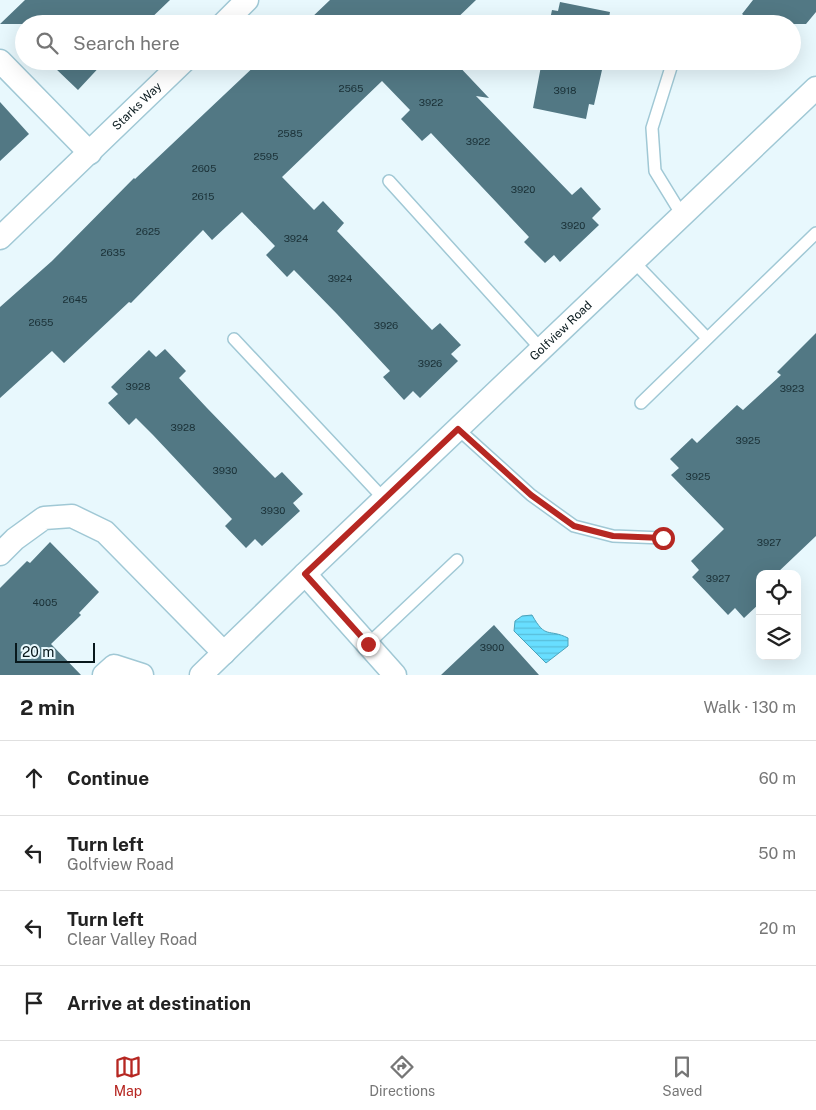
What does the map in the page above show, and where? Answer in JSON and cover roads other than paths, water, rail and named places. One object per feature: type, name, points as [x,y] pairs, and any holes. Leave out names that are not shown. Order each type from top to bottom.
[{"type":"street","points":[[232,15],[248,0]]},
{"type":"street","points":[[0,61],[90,152]]},
{"type":"street","name":"Starks Way","points":[[0,238],[175,70]]},
{"type":"street","name":"Golfview Road","points":[[201,675],[816,88]]},
{"type":"street","points":[[0,554],[15,539],[44,518],[72,516],[105,532],[224,653]]},
{"type":"street","points":[[305,574],[395,675]]},
{"type":"street","points":[[104,675],[114,666],[142,675]]},
{"type":"lane","points":[[670,70],[652,128],[655,171],[682,215]]},
{"type":"lane","points":[[389,181],[541,349]]},
{"type":"lane","points":[[641,403],[816,233]]},
{"type":"lane","points":[[634,262],[707,338]]},
{"type":"lane","points":[[234,340],[384,499]]},
{"type":"lane","points":[[458,429],[531,495],[574,526],[613,536],[663,538]]},
{"type":"lane","points":[[368,644],[457,560]]},
{"type":"water","points":[[532,615],[544,631],[568,638],[568,646],[546,663],[514,631],[515,621],[522,616]]}]
